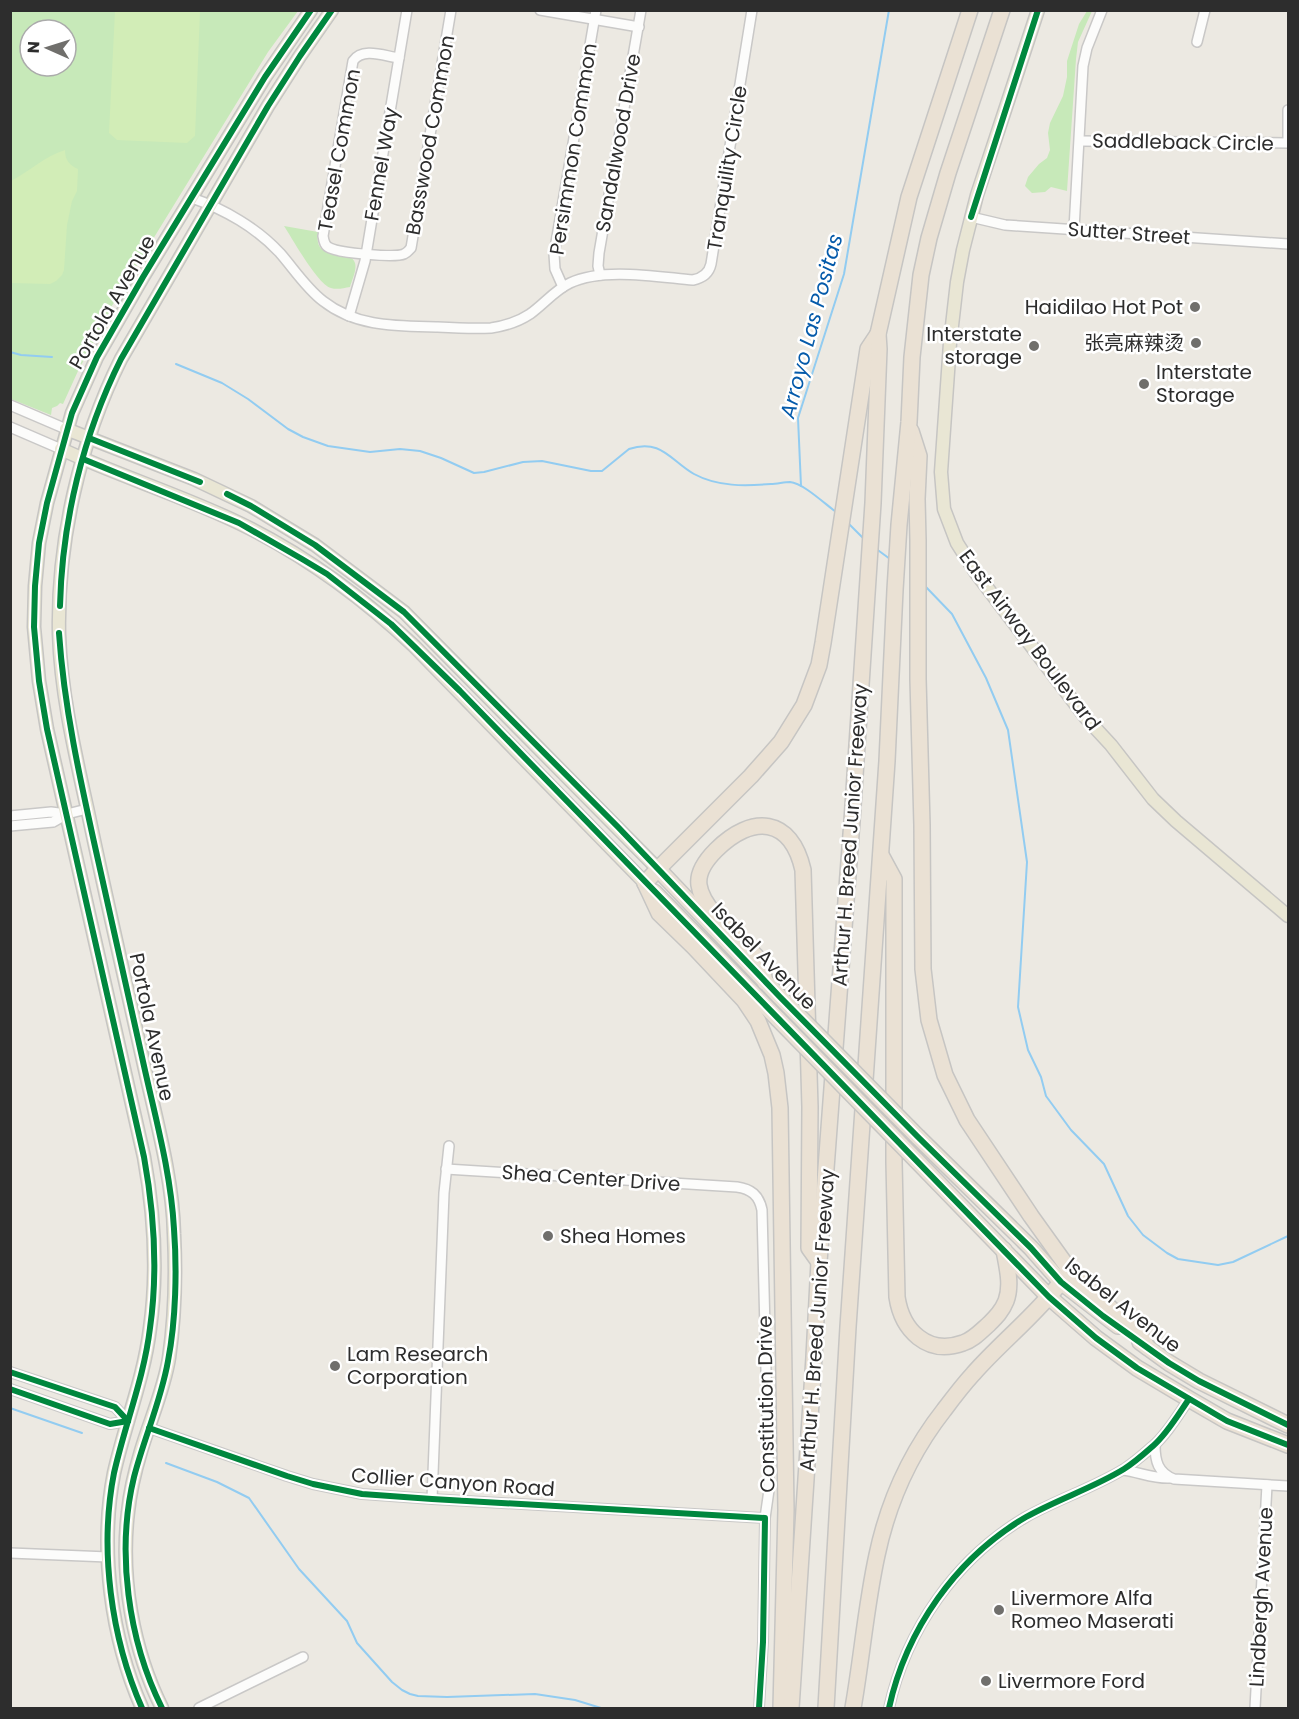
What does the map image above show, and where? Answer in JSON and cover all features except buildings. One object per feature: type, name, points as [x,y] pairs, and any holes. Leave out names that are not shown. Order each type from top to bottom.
[{"type":"highway","name":"Arthur H. Breed Junior Freeway","points":[[791,1708],[819,1262],[869,568],[878,334],[909,197],[970,10]]},
{"type":"highway","name":"Arthur H. Breed Junior Freeway","points":[[826,1708],[848,1327],[887,760],[899,525],[909,422],[913,345],[921,275],[929,238],[1002,10]]},
{"type":"highway","points":[[781,1708],[786,1510],[780,1108],[776,1072],[765,1036],[744,1000],[659,913],[645,883],[765,761],[793,724],[804,705],[819,665],[868,349],[878,334]]},
{"type":"highway","points":[[909,422],[919,456],[917,499],[923,969],[929,1020],[945,1075],[968,1120],[1031,1216],[1069,1269],[1142,1338],[1147,1347]]},
{"type":"highway","points":[[765,982],[760,960],[709,907],[699,886],[703,866],[724,842],[735,833],[749,827],[763,826],[776,829],[795,845],[803,870],[810,1107],[809,1248],[819,1262]]},
{"type":"highway","points":[[881,855],[894,879],[894,1162],[897,1297],[903,1321],[912,1332],[931,1344],[953,1346],[964,1343],[982,1330],[1000,1312],[1006,1302],[1008,1278],[1004,1250]]},
{"type":"highway","name":"Isabel Avenue","points":[[658,869],[780,998],[1031,1248],[1061,1282],[1103,1316],[1199,1381],[1288,1425]]},
{"type":"highway","name":"Isabel Avenue","points":[[645,883],[1049,1297],[1104,1344],[1137,1368],[1227,1420],[1288,1445]]},
{"type":"highway","points":[[853,1708],[877,1553],[891,1508],[908,1468],[918,1448],[943,1411],[972,1375],[1061,1282]]},
{"type":"main road","name":"Portola Avenue","points":[[142,1708],[128,1669],[116,1621],[108,1557],[108,1513],[121,1443],[146,1356],[153,1302],[151,1205],[144,1156],[47,729],[39,681],[34,627],[39,543],[66,429],[97,357],[266,77],[311,10]]},
{"type":"main road","name":"Portola Avenue","points":[[162,1708],[149,1679],[137,1640],[126,1557],[127,1515],[142,1447],[169,1360],[175,1282],[174,1228],[163,1154],[67,711],[59,631],[64,547],[70,510],[83,459],[105,391],[121,359],[294,64],[332,10]]},
{"type":"main road","name":"East Airway Boulevard","points":[[1038,10],[971,217],[959,272],[953,313],[941,472],[944,508],[957,543],[976,573],[1079,709],[1111,745],[1153,799],[1288,916]]},
{"type":"main road","name":"Isabel Avenue","points":[[66,429],[194,479],[251,506],[315,545],[374,588],[404,612],[658,869]]},
{"type":"main road","name":"Isabel Avenue","points":[[61,449],[239,523],[327,574],[391,624],[414,646],[645,883]]},
{"type":"main road","name":"Collier Canyon Road","points":[[128,1421],[149,1428]]},
{"type":"street","name":"Fennel Way","points":[[349,316],[366,254],[407,10]]},
{"type":"street","name":"Basswood Common","points":[[366,254],[400,255],[408,251],[411,245],[451,10]]},
{"type":"street","points":[[540,10],[596,15],[639,27]]},
{"type":"street","name":"Sandalwood Drive","points":[[600,275],[599,253],[641,10]]},
{"type":"street","name":"Tranquility Circle","points":[[195,193],[260,234],[274,246],[315,295],[349,316],[380,325],[491,328],[507,325],[522,318],[563,287],[578,279],[600,275],[693,280],[703,277],[709,270],[713,253],[752,10]]},
{"type":"street","name":"Saddleback Circle","points":[[1074,229],[1083,66],[1087,48],[1102,10]]},
{"type":"street","points":[[1197,42],[1205,10]]},
{"type":"street","name":"Persimmon Common","points":[[563,287],[555,269],[554,255],[596,15]]},
{"type":"street","name":"Teasel Common","points":[[366,254],[331,249],[326,246],[323,236],[353,61],[365,53],[399,58]]},
{"type":"street","name":"Saddleback Circle","points":[[1080,141],[1288,143],[1288,110]]},
{"type":"street","name":"Sutter Street","points":[[971,217],[1005,225],[1288,244]]},
{"type":"street","points":[[10,405],[66,429]]},
{"type":"street","points":[[10,427],[61,449]]},
{"type":"street","points":[[10,826],[53,822],[67,814],[87,809]]},
{"type":"street","points":[[10,816],[51,812],[67,814]]},
{"type":"street","points":[[432,1499],[443,1217],[449,1146]]},
{"type":"street","name":"Shea Center Drive","points":[[446,1169],[737,1187]]},
{"type":"street","name":"Constitution Drive","points":[[737,1187],[752,1191],[758,1196],[762,1210],[769,1490],[765,1518],[764,1633],[759,1708]]},
{"type":"street","name":"Collier Canyon Road","points":[[10,1371],[115,1407],[128,1421]]},
{"type":"street","name":"Collier Canyon Road","points":[[10,1389],[110,1424],[128,1421]]},
{"type":"street","points":[[889,1708],[906,1653],[948,1585],[969,1562],[988,1544],[1025,1518],[1123,1470],[1155,1445],[1189,1399]]},
{"type":"street","name":"Collier Canyon Road","points":[[149,1428],[313,1484],[362,1494],[765,1518]]},
{"type":"street","points":[[1155,1445],[1155,1458],[1160,1470],[1170,1478]]},
{"type":"street","points":[[1123,1470],[1152,1477],[1288,1486]]},
{"type":"street","name":"Lindbergh Avenue","points":[[1255,1708],[1267,1485]]},
{"type":"street","points":[[10,1553],[108,1557]]},
{"type":"street","points":[[198,1708],[303,1657]]},
{"type":"green space","points":[[10,11],[298,11],[268,52],[110,309],[63,404],[60,403],[52,408],[51,415],[11,399]]},
{"type":"green space","points":[[115,11],[200,11],[195,136],[187,143],[117,140],[109,133]]},
{"type":"green space","points":[[1087,11],[1092,11],[1078,42],[1076,59],[1067,191],[1051,187],[1045,192],[1032,193],[1025,186],[1028,177],[1047,158],[1050,150],[1048,133],[1050,123],[1063,96],[1067,77],[1067,61],[1079,24]]},
{"type":"green space","points":[[65,150],[68,162],[78,169],[77,191],[72,201],[67,225],[62,275],[50,284],[11,283],[11,181]]},
{"type":"green space","points":[[284,226],[318,232],[318,242],[326,252],[351,258],[355,263],[355,269],[350,287],[331,288],[319,279]]},
{"type":"waterway","name":"Arroyo Las Positas","points":[[801,486],[798,418],[844,274],[889,10]]},
{"type":"waterway","points":[[10,352],[52,357]]},
{"type":"waterway","points":[[176,364],[222,383],[288,429],[328,446],[370,452],[400,449],[420,451],[474,473],[523,462],[542,461],[591,471],[602,471],[629,449],[649,446],[665,452],[694,474],[712,481],[742,485],[795,483],[836,512]]},
{"type":"waterway","name":"Arroyo Las Positas","points":[[849,524],[864,539]]},
{"type":"waterway","name":"Arroyo Las Positas","points":[[875,548],[890,559]]},
{"type":"waterway","name":"Arroyo Las Positas","points":[[925,586],[952,614],[986,678],[1008,730],[1027,862],[1018,1007],[1028,1050],[1041,1077],[1046,1096],[1071,1130],[1104,1164],[1128,1216],[1143,1235],[1167,1253],[1178,1259],[1218,1265],[1233,1262],[1288,1236]]},
{"type":"waterway","points":[[10,1408],[82,1433]]},
{"type":"waterway","points":[[166,1463],[217,1482],[249,1498],[299,1569],[347,1621],[357,1643],[402,1690],[418,1696],[447,1697],[535,1694],[575,1700],[601,1708]]},
{"type":"cycle path","points":[[142,1708],[122,1652],[116,1623],[108,1562],[108,1532],[114,1473],[139,1383],[150,1328],[154,1285],[152,1221],[144,1157],[47,729],[39,681],[34,627],[39,543],[47,503],[72,413],[97,357],[265,77],[311,10]]},
{"type":"cycle path","points":[[60,606],[65,542],[77,479],[96,418],[121,359],[268,106],[332,10]]},
{"type":"cycle path","points":[[971,217],[1038,10]]},
{"type":"cycle path","points":[[89,438],[200,482]]},
{"type":"cycle path","points":[[83,459],[239,523],[327,574],[391,624],[460,691],[1049,1297],[1096,1338],[1137,1368],[1227,1421],[1288,1445]]},
{"type":"cycle path","points":[[227,494],[315,545],[404,612],[618,827],[780,997],[918,1137],[1031,1248],[1061,1282],[1103,1316],[1169,1363],[1199,1381],[1288,1425]]},
{"type":"cycle path","points":[[59,633],[69,716],[79,770],[162,1147],[172,1208],[176,1278],[171,1345],[161,1391],[134,1477],[126,1535],[128,1595],[133,1625],[150,1682],[162,1708]]},
{"type":"cycle path","points":[[10,1372],[115,1407],[128,1421]]},
{"type":"cycle path","points":[[10,1389],[110,1424],[128,1421]]},
{"type":"cycle path","points":[[889,1708],[897,1679],[921,1624],[956,1575],[977,1553],[1026,1517],[1112,1476],[1131,1464],[1163,1436],[1189,1399]]},
{"type":"cycle path","points":[[149,1428],[287,1476],[362,1494],[765,1518],[763,1642],[759,1708]]},
{"type":"place","name":"Haidilao Hot Pot","points":[[1195,307]]},
{"type":"place","name":"张亮麻辣烫","points":[[1196,343]]},
{"type":"place","name":"Interstate storage","points":[[1034,346]]},
{"type":"place","name":"Interstate Storage","points":[[1144,384]]},
{"type":"place","name":"Shea Homes","points":[[548,1236]]},
{"type":"place","name":"Lam Research Corporation","points":[[335,1366]]},
{"type":"place","name":"Livermore Alfa Romeo Maserati","points":[[999,1610]]},
{"type":"place","name":"Livermore Ford","points":[[986,1681]]}]
